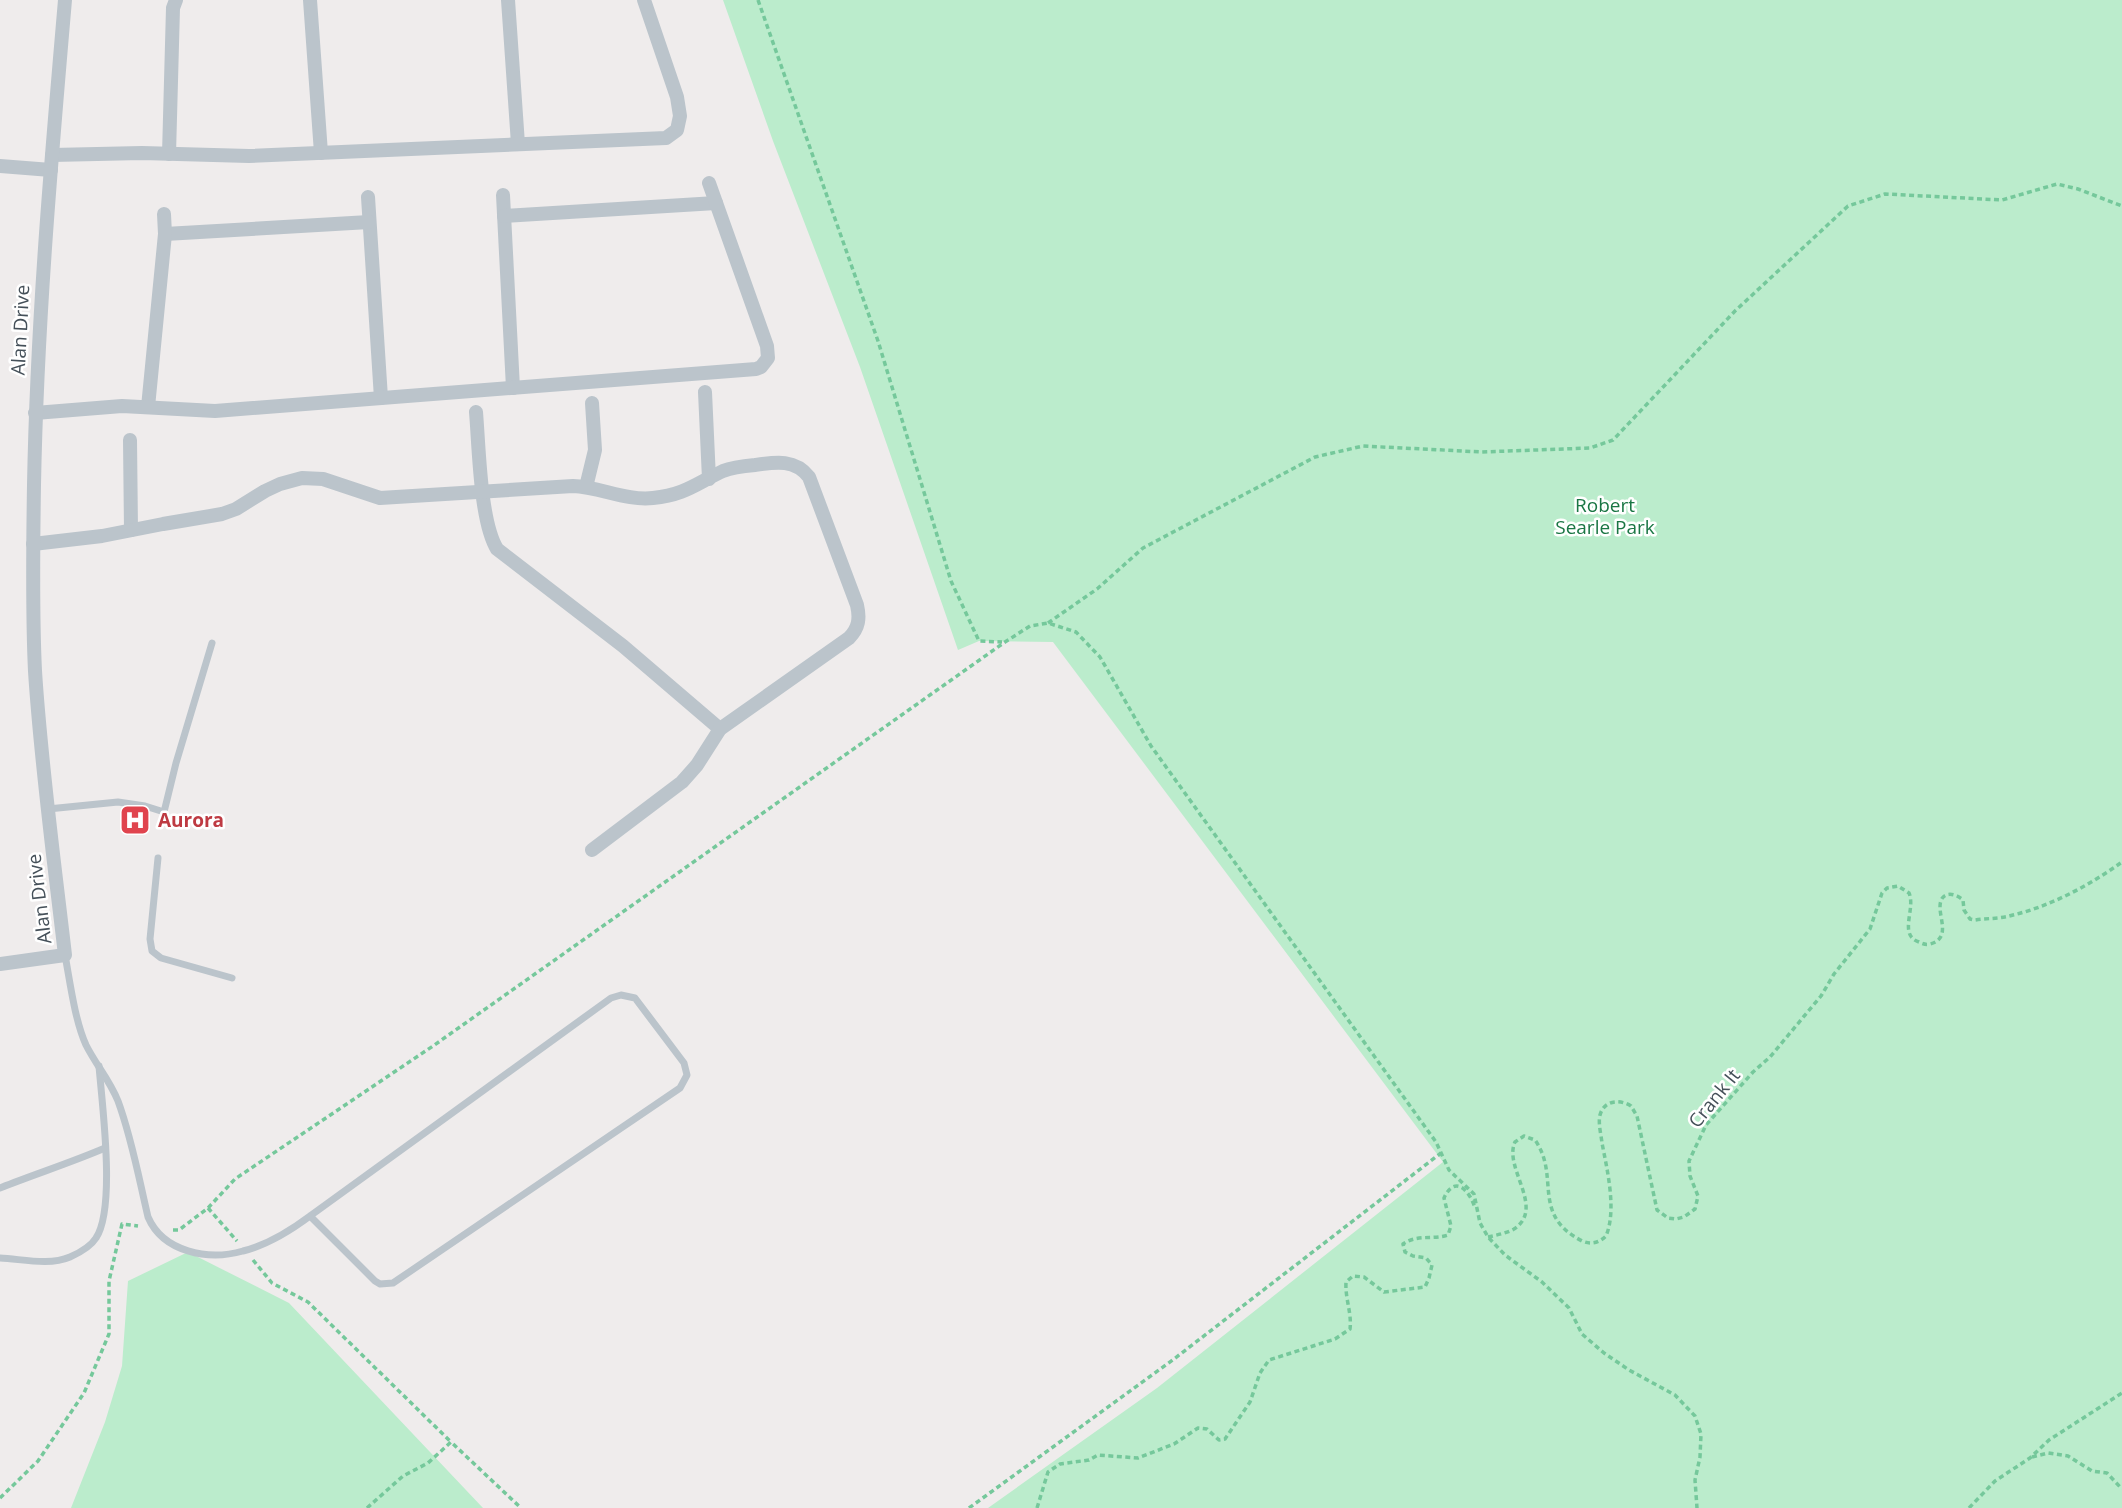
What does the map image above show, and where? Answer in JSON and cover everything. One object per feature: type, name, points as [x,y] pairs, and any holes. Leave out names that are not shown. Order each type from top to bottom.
[{"type":"street","name":"Alan Drive","points":[[65,0],[35,413],[33,544],[35,670],[65,955]]},
{"type":"street","points":[[169,154],[173,8],[176,0]]},
{"type":"street","points":[[310,0],[321,153]]},
{"type":"street","points":[[508,0],[518,144]]},
{"type":"street","points":[[52,155],[249,156],[659,139],[672,136],[677,131],[680,116],[677,97],[644,0]]},
{"type":"street","points":[[0,166],[51,170]]},
{"type":"street","points":[[35,413],[122,406],[215,411],[756,369],[768,358],[767,346],[709,183]]},
{"type":"street","points":[[503,195],[513,388]]},
{"type":"street","points":[[368,197],[381,398]]},
{"type":"street","points":[[504,216],[716,203]]},
{"type":"street","points":[[148,407],[165,234],[164,214]]},
{"type":"street","points":[[165,234],[369,222]]},
{"type":"street","points":[[705,391],[709,479]]},
{"type":"street","points":[[586,487],[595,450],[592,403]]},
{"type":"street","points":[[476,412],[483,493],[491,540],[502,555],[624,646],[720,729]]},
{"type":"street","points":[[130,440],[131,530]]},
{"type":"street","points":[[33,544],[102,536],[222,514],[280,484],[302,478],[323,479],[380,498],[586,487],[634,498],[655,498],[684,492],[734,468],[790,463],[809,477],[859,613],[857,627],[849,638],[720,729],[697,765],[675,789],[592,850]]},
{"type":"street","points":[[0,964],[65,955]]},
{"type":"lane","points":[[48,809],[118,802],[164,812],[179,751],[212,643]]},
{"type":"lane","points":[[158,858],[150,939],[152,951],[167,961],[232,978]]},
{"type":"lane","points":[[65,955],[81,1031],[118,1101],[152,1227],[166,1242],[186,1250],[221,1254],[246,1251],[280,1236],[611,998],[626,996],[638,1001],[687,1069],[685,1081],[680,1087],[393,1283],[380,1284],[374,1281],[310,1216]]},
{"type":"lane","points":[[0,1258],[49,1261],[68,1258],[83,1250],[96,1238],[103,1222],[107,1199],[99,1065]]},
{"type":"lane","points":[[0,1188],[105,1148]]},
{"type":"path","points":[[758,0],[878,341],[951,581],[979,641],[1004,642]]},
{"type":"path","points":[[0,1498],[38,1461],[84,1393],[109,1334],[109,1281],[122,1224],[179,1230],[208,1208],[235,1179],[433,1046],[1004,642],[1030,626],[1048,623],[1097,589],[1143,548],[1315,457],[1363,446],[1482,452],[1590,448],[1613,440],[1735,310],[1848,206],[1885,194],[2002,200],[2057,184],[2122,206]]},
{"type":"path","points":[[1048,623],[1076,632],[1100,657],[1151,746],[1436,1142],[1453,1175],[1474,1194],[1476,1210]]},
{"type":"path","name":"Crank It","points":[[1488,1237],[1513,1230],[1525,1216],[1526,1201],[1512,1154],[1515,1142],[1524,1136],[1535,1140],[1539,1147],[1547,1172],[1554,1218],[1584,1242],[1596,1243],[1606,1236],[1610,1223],[1609,1182],[1599,1121],[1602,1109],[1616,1101],[1627,1103],[1637,1116],[1657,1210],[1668,1218],[1676,1219],[1691,1213],[1695,1209],[1698,1196],[1690,1176],[1689,1161],[1706,1125],[1746,1079],[1770,1057],[1821,996],[1834,974],[1870,929],[1882,893],[1887,888],[1898,886],[1909,893],[1912,906],[1908,923],[1910,936],[1915,941],[1931,944],[1942,934],[1944,928],[1940,902],[1948,894],[1955,893],[1963,900],[1964,910],[1970,919],[2010,916],[2033,909],[2094,882],[2122,862]]},
{"type":"path","points":[[969,1508],[1174,1359],[1441,1153]]},
{"type":"path","points":[[1037,1508],[1048,1472],[1060,1464],[1089,1460],[1098,1455],[1138,1458],[1174,1444],[1198,1428],[1207,1429],[1219,1440],[1225,1439],[1250,1402],[1260,1373],[1269,1360],[1335,1339],[1350,1329],[1352,1317],[1346,1282],[1353,1276],[1364,1277],[1384,1292],[1425,1287],[1432,1265],[1426,1258],[1405,1252],[1404,1244],[1411,1238],[1438,1238],[1448,1235],[1451,1226],[1444,1198],[1450,1188],[1459,1186],[1464,1188],[1473,1201],[1488,1237],[1505,1255],[1542,1282],[1569,1308],[1582,1334],[1629,1370],[1675,1395],[1695,1416],[1701,1434],[1695,1480],[1696,1507]]},
{"type":"path","points":[[208,1208],[272,1283],[308,1302],[521,1508]]},
{"type":"path","points":[[1969,1508],[1995,1481],[2030,1458],[2049,1440],[2122,1393]]},
{"type":"path","points":[[367,1508],[403,1476],[428,1463],[451,1442]]},
{"type":"path","points":[[2030,1458],[2048,1453],[2068,1456],[2092,1471],[2107,1473],[2122,1489]]},
{"type":"green space","name":"Robert Searle Park","points":[[723,0],[2122,0],[2122,1508],[988,1508],[1157,1388],[1443,1162],[1053,642],[979,641],[958,650],[860,367],[773,141]]},
{"type":"green space","points":[[188,1252],[289,1303],[483,1508],[71,1508],[105,1422],[122,1366],[128,1281]]},
{"type":"place","name":"Aurora","points":[[135,820]]}]
